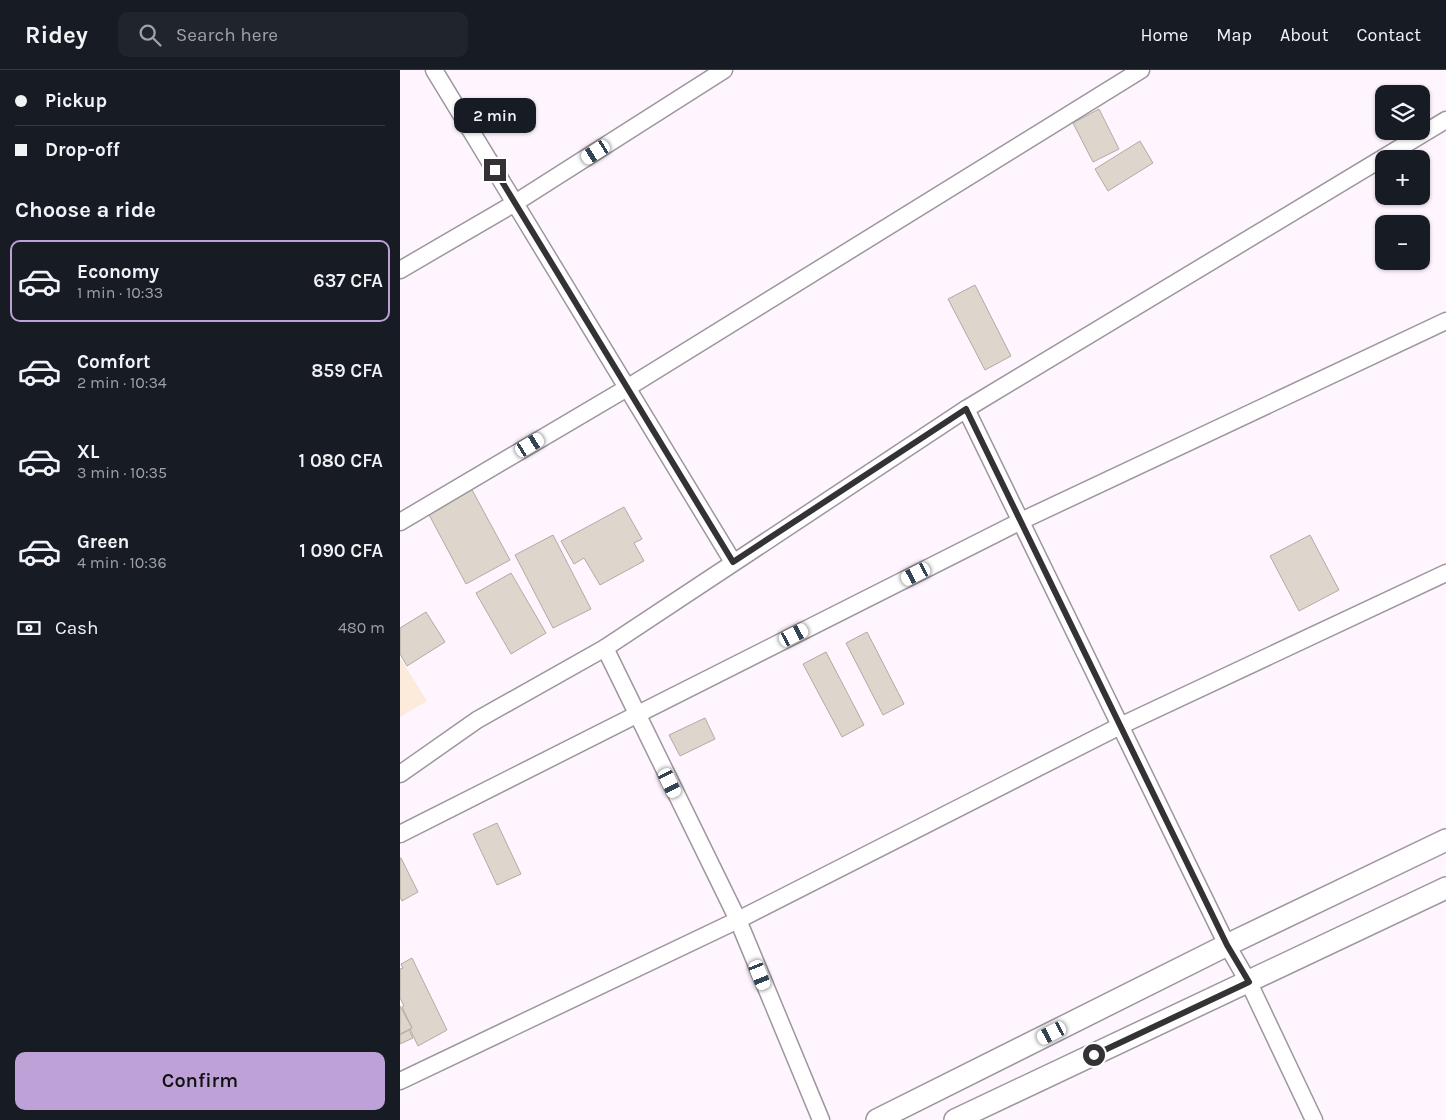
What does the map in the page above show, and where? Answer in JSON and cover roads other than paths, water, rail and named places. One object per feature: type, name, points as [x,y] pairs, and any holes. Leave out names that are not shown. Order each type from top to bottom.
[{"type":"street","points":[[434,70],[733,562]]},
{"type":"street","points":[[400,270],[515,203],[724,70]]},
{"type":"street","points":[[400,522],[627,388],[1140,70]]},
{"type":"street","points":[[400,774],[477,720],[605,648],[966,409],[1446,120]]},
{"type":"street","points":[[400,834],[1021,521],[1446,321]]},
{"type":"street","points":[[966,409],[1227,945],[1249,982],[1314,1120]]},
{"type":"street","points":[[400,1081],[738,920],[1120,726],[1446,573]]},
{"type":"street","points":[[605,648],[738,920],[821,1120]]},
{"type":"street","points":[[877,1120],[1227,945],[1446,840]]},
{"type":"street","points":[[955,1120],[1446,888]]}]
